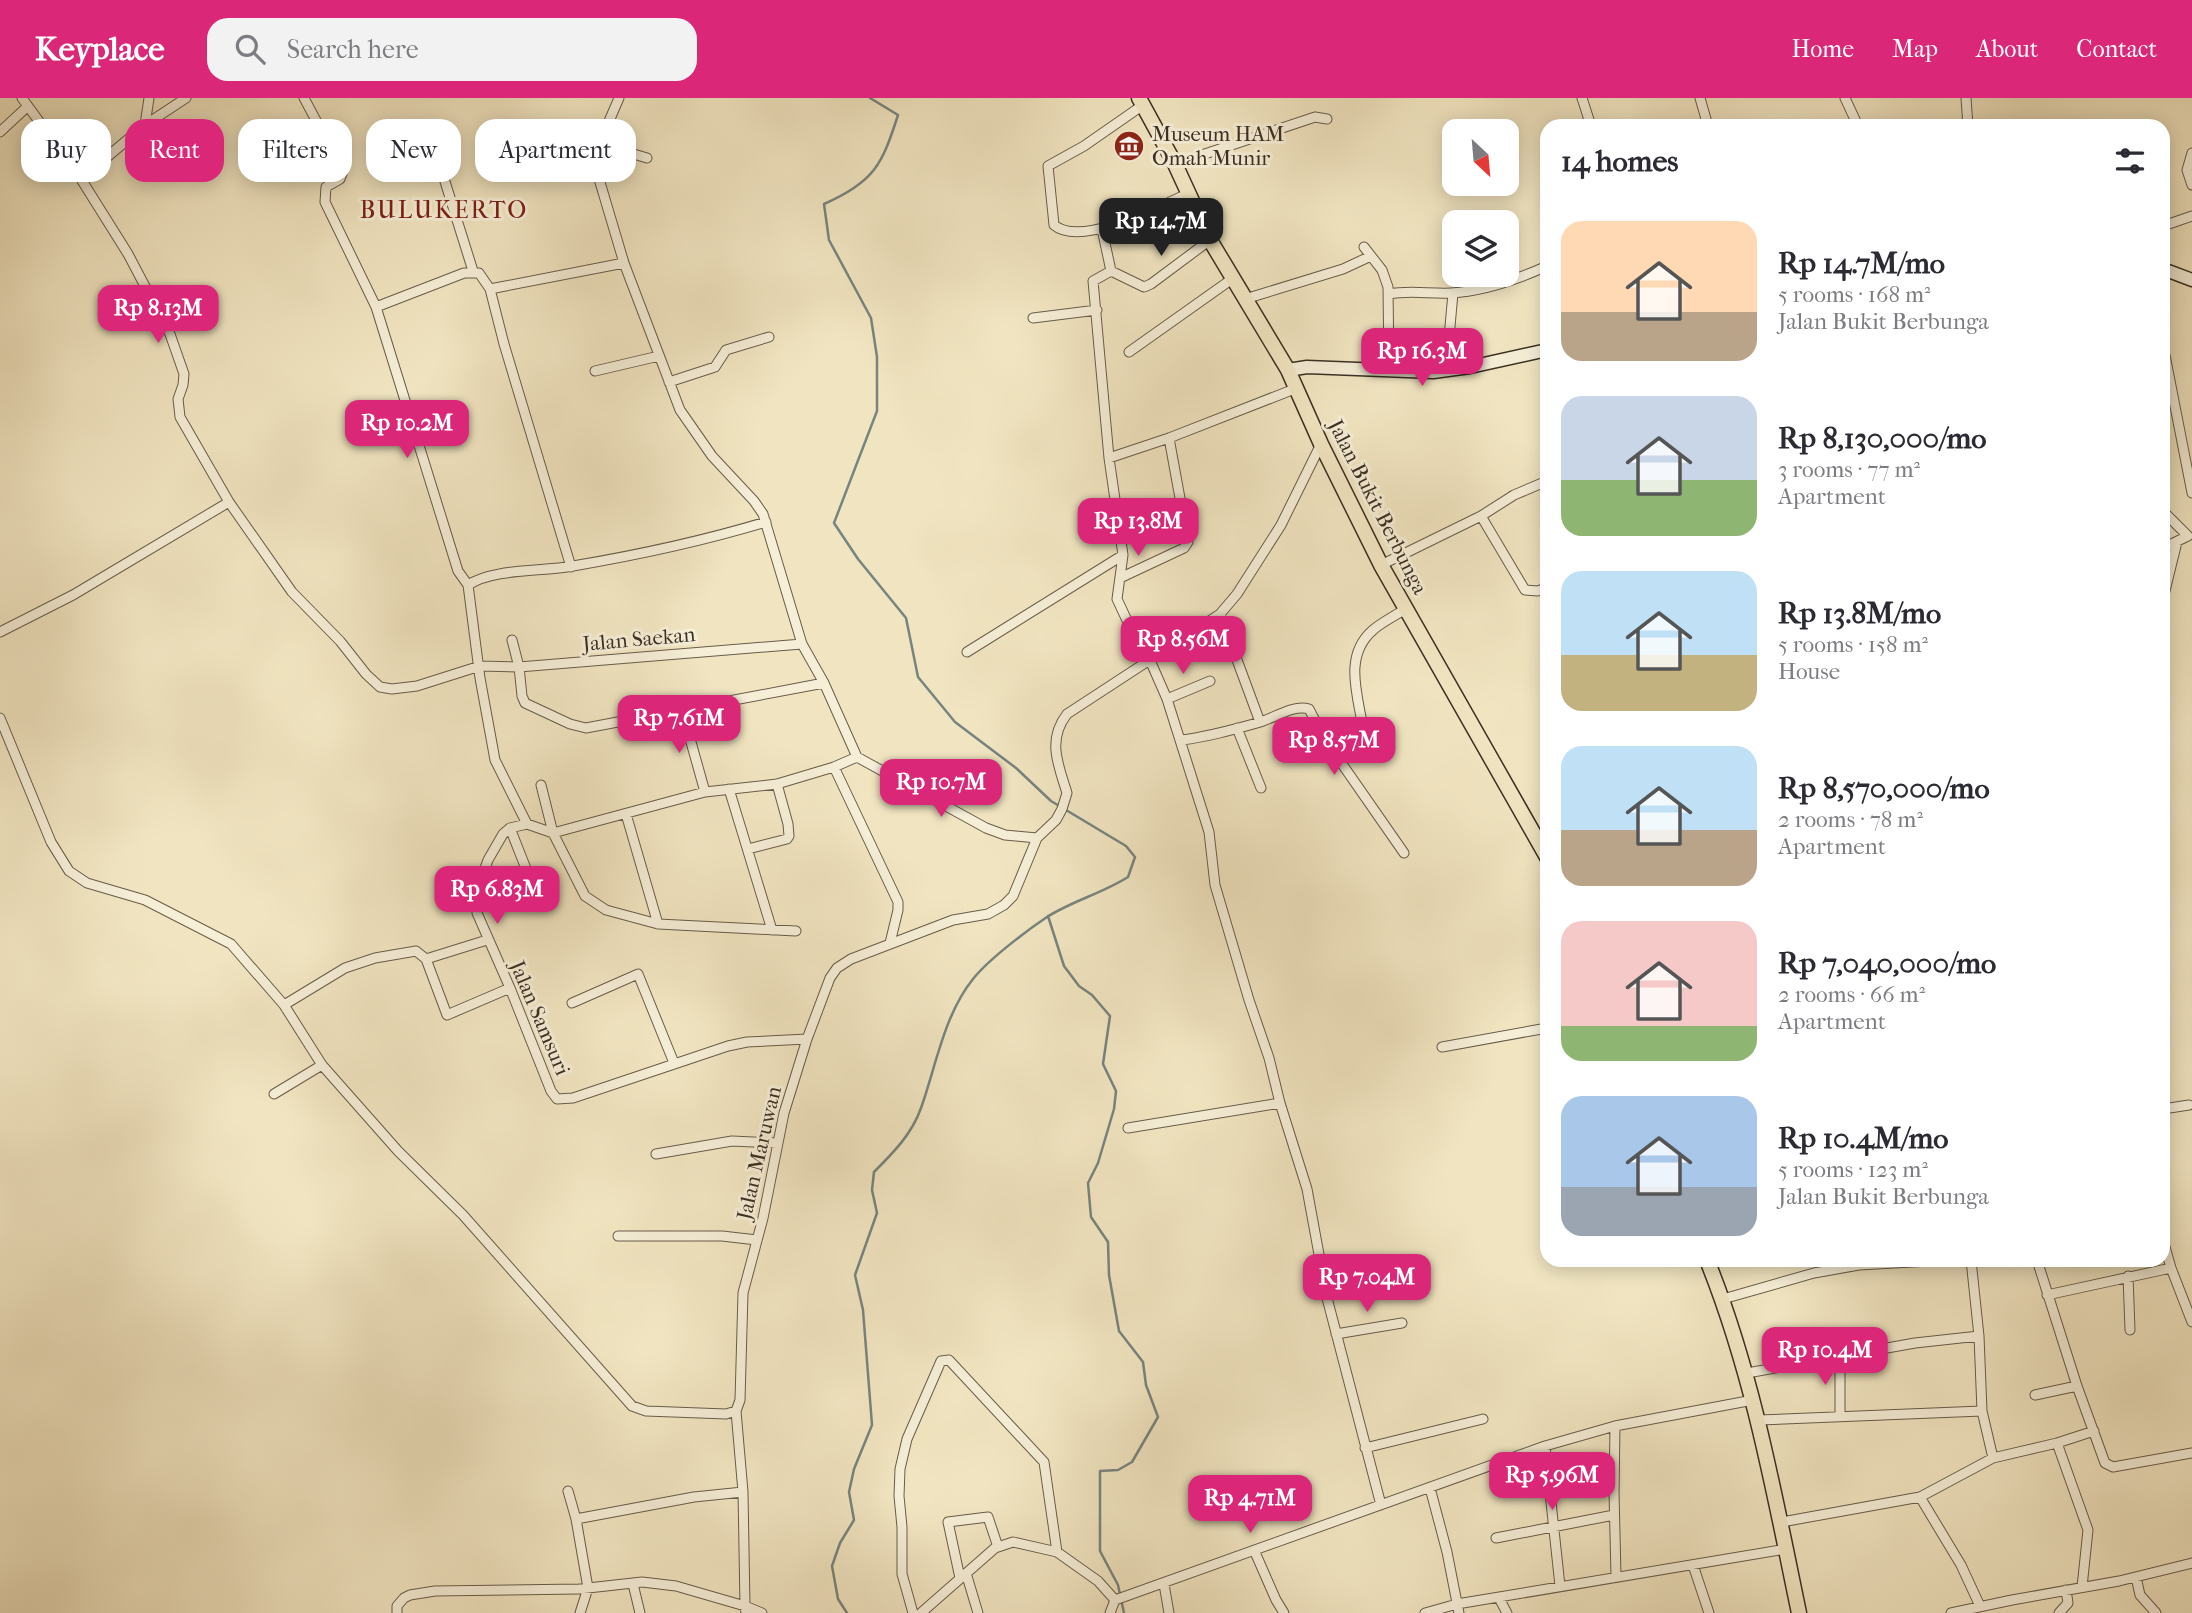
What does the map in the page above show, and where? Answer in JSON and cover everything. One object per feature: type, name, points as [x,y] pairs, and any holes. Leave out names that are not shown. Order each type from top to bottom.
[{"type":"main road","name":"Jalan Bukit Berbunga","points":[[1141,102],[1175,164],[1210,240],[1288,370],[1381,565],[1540,845]]},
{"type":"main road","points":[[1710,1267],[1747,1373],[1782,1522],[1799,1613]]},
{"type":"street","points":[[146,119],[149,98]]},
{"type":"street","points":[[154,119],[186,98]]},
{"type":"street","points":[[304,98],[343,171],[340,178],[326,187],[325,202],[376,307],[458,571],[468,584],[495,760],[527,824]]},
{"type":"street","points":[[610,119],[619,98]]},
{"type":"street","points":[[1582,98],[1589,119]]},
{"type":"street","points":[[1700,98],[1706,119]]},
{"type":"street","points":[[1845,98],[1855,119]]},
{"type":"street","points":[[1966,98],[1968,119]]},
{"type":"street","points":[[0,132],[25,102]]},
{"type":"street","name":"Jalan Saekan","points":[[25,102],[37,119]]},
{"type":"street","points":[[1141,102],[1084,146],[1047,168],[1055,227],[1081,232],[1102,229],[1189,193]]},
{"type":"street","points":[[1175,164],[1315,117],[1327,119]]},
{"type":"street","points":[[111,154],[125,142]]},
{"type":"street","points":[[2192,153],[2187,170],[2192,185]]},
{"type":"street","points":[[636,155],[647,158]]},
{"type":"street","name":"Jalan Saekan","points":[[83,182],[128,254],[170,334],[184,374],[178,399],[180,416],[229,502],[292,592],[380,687],[392,689],[417,686],[480,666],[519,667],[802,644]]},
{"type":"street","points":[[445,182],[473,271]]},
{"type":"street","points":[[599,182],[624,263],[684,418],[712,456],[754,501],[766,522],[802,644],[824,683],[857,757],[986,828],[1005,835],[1037,838]]},
{"type":"street","points":[[2170,224],[2192,216]]},
{"type":"street","points":[[1102,229],[1111,271]]},
{"type":"street","points":[[1111,271],[1144,287],[1210,240]]},
{"type":"street","points":[[1364,247],[1381,270],[1389,294],[1389,369]]},
{"type":"street","points":[[1245,299],[1343,269],[1371,256]]},
{"type":"street","points":[[490,289],[624,263]]},
{"type":"street","points":[[1389,294],[1453,293],[1510,282],[1540,269]]},
{"type":"street","points":[[376,307],[473,271],[482,275],[490,289],[571,567]]},
{"type":"street","points":[[1111,271],[1093,281],[1109,458],[1123,555],[1117,598],[1167,699],[1209,832],[1215,885],[1307,1189],[1336,1334],[1381,1505]]},
{"type":"street","points":[[2170,272],[2192,280]]},
{"type":"street","points":[[1129,352],[1232,279]]},
{"type":"street","points":[[1446,370],[1453,293]]},
{"type":"street","points":[[1033,318],[1097,310]]},
{"type":"street","points":[[669,382],[715,367],[726,350],[769,337]]},
{"type":"street","points":[[1288,370],[1307,367],[1419,372],[1446,370],[1540,351]]},
{"type":"street","points":[[595,371],[659,356]]},
{"type":"street","points":[[2170,381],[2192,493]]},
{"type":"street","points":[[1109,458],[1169,438],[1297,388]]},
{"type":"street","points":[[1120,578],[1184,548],[1188,542],[1169,438]]},
{"type":"street","points":[[1148,660],[1220,614],[1237,594],[1281,525],[1321,444]]},
{"type":"street","points":[[1381,565],[1540,484]]},
{"type":"street","points":[[0,632],[73,595],[229,502]]},
{"type":"street","points":[[1481,516],[1525,590],[1540,590]]},
{"type":"street","points":[[2170,518],[2190,537],[2170,545]]},
{"type":"street","points":[[468,584],[483,577],[571,567],[712,538],[766,522]]},
{"type":"street","points":[[2170,570],[2177,542]]},
{"type":"street","points":[[967,652],[1123,555]]},
{"type":"street","points":[[1362,722],[1354,669],[1359,647],[1373,630],[1405,609]]},
{"type":"street","points":[[1220,614],[1260,722]]},
{"type":"street","points":[[512,640],[519,667],[522,696],[527,706],[579,727],[593,727],[824,683]]},
{"type":"street","name":"Jalan Maruwan","points":[[746,1610],[743,1492],[736,1411],[740,1401],[743,1293],[763,1218],[777,1143],[807,1039],[830,978],[837,968],[851,959],[953,920],[998,910],[1013,896],[1037,838],[1056,820],[1066,800],[1067,793],[1054,747],[1059,725],[1067,714],[1148,660]]},
{"type":"street","points":[[1167,699],[1210,681]]},
{"type":"street","points":[[1181,740],[1203,738],[1299,708],[1309,709],[1324,738],[1404,853]]},
{"type":"street","points":[[682,710],[705,792]]},
{"type":"street","points":[[0,718],[51,842],[62,863],[73,876],[87,883],[145,900],[231,944],[284,1005],[322,1065],[398,1152],[463,1215],[632,1406],[646,1411],[726,1414],[736,1411]]},
{"type":"street","points":[[1237,728],[1261,788]]},
{"type":"street","points":[[536,894],[510,828],[527,824],[553,833],[705,792],[777,783],[834,767],[857,757]]},
{"type":"street","points":[[834,767],[898,902],[890,943]]},
{"type":"street","points":[[748,849],[787,839],[789,836],[777,783]]},
{"type":"street","points":[[541,785],[553,833],[584,896],[606,910],[658,924],[796,931]]},
{"type":"street","points":[[729,789],[772,930]]},
{"type":"street","points":[[626,814],[658,924]]},
{"type":"street","name":"Jalan Samsuri","points":[[510,828],[503,834],[488,860],[475,897],[477,913],[551,1091],[557,1099],[573,1098],[674,1063],[747,1042],[807,1039]]},
{"type":"street","points":[[426,959],[487,940]]},
{"type":"street","points":[[284,1005],[345,968],[375,958],[416,951],[426,959],[447,1015],[510,988]]},
{"type":"street","points":[[572,1003],[638,974],[674,1063]]},
{"type":"street","points":[[1442,1047],[1540,1029]]},
{"type":"street","points":[[274,1094],[322,1065]]},
{"type":"street","points":[[1128,1128],[1280,1103]]},
{"type":"street","points":[[2170,1108],[2189,1105]]},
{"type":"street","points":[[656,1154],[732,1141],[777,1143]]},
{"type":"street","points":[[618,1236],[722,1236],[757,1240]]},
{"type":"street","points":[[2170,1264],[2191,1317]]},
{"type":"street","points":[[1723,1298],[1814,1273],[1847,1267]]},
{"type":"street","points":[[1972,1267],[1979,1336],[1982,1411],[1993,1458]]},
{"type":"street","points":[[2039,1267],[2105,1463],[2109,1466],[2192,1453]]},
{"type":"street","points":[[2047,1295],[2171,1268]]},
{"type":"street","points":[[2128,1276],[2130,1330]]},
{"type":"street","points":[[1336,1334],[1402,1323]]},
{"type":"street","points":[[1747,1373],[1915,1343],[1979,1336]]},
{"type":"street","points":[[1840,1358],[1840,1416]]},
{"type":"street","points":[[913,1613],[902,1574],[900,1469],[907,1439],[944,1359],[949,1360],[1044,1462],[1058,1552]]},
{"type":"street","points":[[2035,1395],[2077,1386]]},
{"type":"street","points":[[1110,1613],[1117,1600],[1545,1446],[1615,1426],[1753,1400]]},
{"type":"street","points":[[1759,1420],[1982,1411]]},
{"type":"street","points":[[1365,1448],[1483,1419]]},
{"type":"street","points":[[1615,1426],[1616,1576]]},
{"type":"street","points":[[1782,1522],[1920,1497],[1993,1458],[2094,1431]]},
{"type":"street","points":[[2057,1443],[2088,1530],[2082,1587]]},
{"type":"street","points":[[1545,1446],[1560,1586]]},
{"type":"street","points":[[1430,1488],[1458,1608]]},
{"type":"street","points":[[568,1491],[576,1519],[588,1588],[580,1613]]},
{"type":"street","points":[[576,1519],[694,1497],[743,1492]]},
{"type":"street","points":[[1920,1497],[1961,1565],[1980,1606]]},
{"type":"street","points":[[1496,1538],[1614,1515]]},
{"type":"street","points":[[978,1613],[963,1575],[948,1522],[988,1517],[998,1547]]},
{"type":"street","points":[[921,1613],[998,1547],[1013,1542],[1058,1552],[1098,1581],[1117,1600]]},
{"type":"street","points":[[1425,1613],[1616,1576],[1786,1549]]},
{"type":"street","points":[[1254,1550],[1284,1613]]},
{"type":"street","points":[[1951,1613],[2134,1578],[2192,1563]]},
{"type":"street","points":[[1693,1565],[1709,1613]]},
{"type":"street","points":[[2134,1578],[2140,1595],[2156,1613]]},
{"type":"street","points":[[397,1613],[397,1606],[404,1598],[420,1593],[588,1588],[653,1582],[676,1586],[762,1613]]},
{"type":"street","points":[[633,1584],[640,1613]]},
{"type":"street","points":[[1164,1584],[1169,1613]]},
{"type":"street","points":[[2059,1613],[2067,1603],[2066,1590]]},
{"type":"street","points":[[1499,1598],[1507,1613]]},
{"type":"waterway","points":[[847,1613],[838,1599],[832,1566],[840,1543],[854,1520],[849,1492],[854,1469],[872,1425],[863,1310],[855,1275],[877,1213],[872,1190],[874,1172],[913,1126],[948,1025],[963,993],[973,979],[997,955],[1047,917],[1128,877],[1135,857],[1126,846],[1051,801],[1016,768],[955,722],[918,677],[906,618],[858,559],[834,523],[877,411],[877,357],[871,318],[829,240],[824,204],[865,179],[874,170],[887,147],[898,115],[870,98]]},
{"type":"waterway","points":[[1048,916],[1064,966],[1079,986],[1092,995],[1110,1016],[1103,1064],[1116,1091],[1114,1109],[1098,1163],[1088,1183],[1091,1217],[1108,1242],[1109,1275],[1119,1331],[1143,1362],[1146,1385],[1158,1417],[1132,1462],[1118,1470],[1100,1471],[1100,1551],[1118,1585],[1124,1613]]},
{"type":"place","name":"Museum HAM Omah Munir","points":[[1129,146]]},
{"type":"district","name":"BULUKERTO","points":[[444,210]]}]
